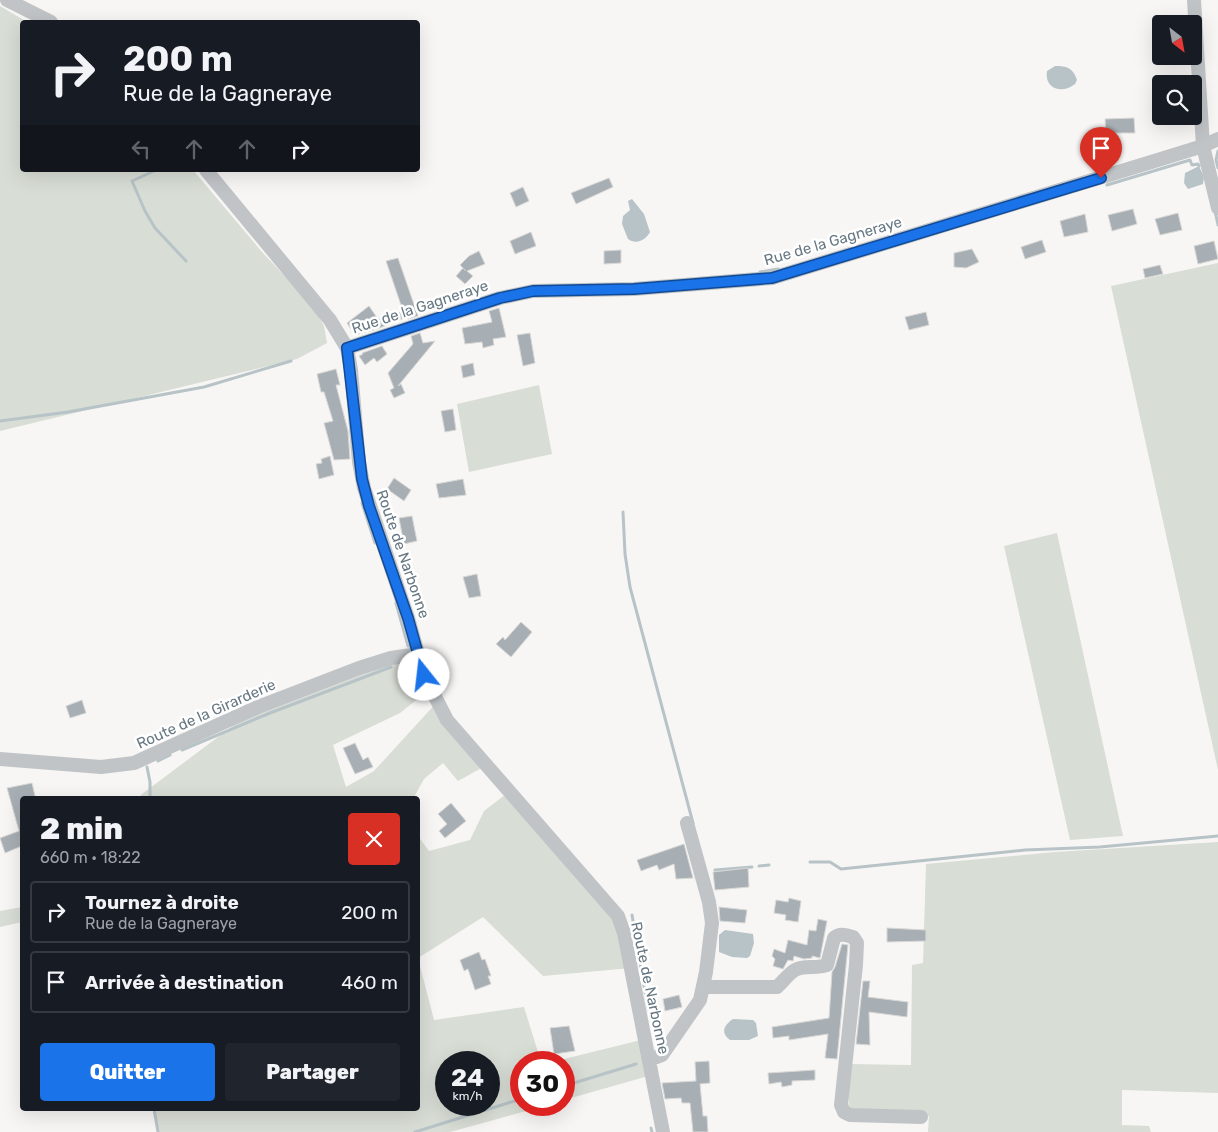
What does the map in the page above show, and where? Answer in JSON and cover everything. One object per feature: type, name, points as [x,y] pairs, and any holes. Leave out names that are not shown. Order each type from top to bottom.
[{"type":"street","points":[[7,0],[47,20]]},
{"type":"street","points":[[1194,0],[1203,146],[1218,208]]},
{"type":"street","name":"Rue de la Gagneraye","points":[[347,348],[500,298],[533,291],[634,289],[772,278],[1203,146],[1218,139]]},
{"type":"street","name":"Route de Narbonne","points":[[208,172],[330,320],[347,348],[362,479],[369,506],[430,689],[448,720],[618,916],[624,933],[663,1132]]},
{"type":"street","name":"Route de la Girarderie","points":[[0,759],[101,767],[134,763],[258,707],[359,668],[391,658],[418,654]]},
{"type":"street","points":[[649,1060],[662,1055],[700,1000],[703,987],[712,923],[709,902],[687,823]]},
{"type":"street","points":[[703,987],[777,987],[794,970],[820,968],[827,965],[834,938],[842,934],[852,937],[857,943],[856,965],[841,1105],[844,1112],[850,1116],[921,1117]]},
{"type":"shaded area","points":[[0,6],[24,20],[20,20],[20,172],[195,172],[262,252],[313,306],[324,326],[327,343],[297,359],[0,431]]},
{"type":"shaded area","points":[[1055,66],[1063,66],[1071,70],[1077,80],[1075,84],[1065,89],[1051,86],[1048,82],[1047,71]]},
{"type":"shaded area","points":[[1199,166],[1204,177],[1203,184],[1188,189],[1184,183],[1185,173]]},
{"type":"shaded area","points":[[632,199],[644,214],[650,232],[637,242],[628,239],[622,224],[623,216],[630,210],[628,201]]},
{"type":"shaded area","points":[[1218,263],[1218,770],[1111,286]]},
{"type":"shaded area","points":[[539,385],[552,454],[469,472],[457,404]]},
{"type":"shaded area","points":[[1057,533],[1123,836],[1070,840],[1004,546]]},
{"type":"shaded area","points":[[418,654],[430,689],[400,713],[333,745],[346,787],[374,771],[438,701],[487,765],[458,781],[443,763],[424,779],[415,796],[140,796],[258,707]]},
{"type":"shaded area","points":[[510,791],[610,905],[631,968],[543,976],[483,917],[420,957],[420,839],[429,851],[470,840],[484,811]]},
{"type":"shaded area","points":[[1218,842],[1218,1093],[1122,1090],[1122,1125],[1149,1126],[1151,1132],[928,1132],[929,1116],[850,1115],[846,1064],[911,1065],[912,965],[923,963],[926,864],[1055,852]]},
{"type":"shaded area","points":[[20,907],[20,922],[0,927],[0,911]]},
{"type":"shaded area","points":[[725,930],[753,934],[754,943],[750,956],[747,958],[732,957],[719,952],[719,935]]},
{"type":"shaded area","points":[[420,966],[434,1020],[524,1007],[538,1051],[510,1051],[510,1115],[450,1132],[159,1132],[154,1111],[420,1111]]},
{"type":"shaded area","points":[[733,1019],[753,1020],[756,1023],[758,1036],[749,1040],[730,1040],[725,1035],[724,1029]]},
{"type":"shaded area","points":[[645,1039],[652,1075],[575,1097],[575,1056]]},
{"type":"building","points":[[1134,118],[1135,133],[1106,133],[1105,119]]},
{"type":"building","points":[[609,178],[613,187],[576,204],[571,193]]},
{"type":"building","points":[[523,187],[529,201],[516,207],[510,193]]},
{"type":"building","points":[[1133,209],[1137,224],[1112,231],[1108,215]]},
{"type":"building","points":[[1178,213],[1182,230],[1160,235],[1155,219]]},
{"type":"building","points":[[1085,214],[1088,232],[1064,237],[1060,221]]},
{"type":"building","points":[[531,232],[536,246],[515,254],[510,241]]},
{"type":"building","points":[[1042,240],[1046,252],[1025,259],[1021,247]]},
{"type":"building","points":[[1214,241],[1218,259],[1198,264],[1194,246]]},
{"type":"building","points":[[972,249],[979,262],[966,268],[954,267],[954,253]]},
{"type":"building","points":[[621,250],[621,263],[604,264],[604,251]]},
{"type":"building","points":[[479,251],[485,264],[467,271],[473,276],[465,284],[456,276],[463,268],[460,265],[469,256]]},
{"type":"building","points":[[398,258],[418,316],[408,319],[407,317],[377,329],[355,335],[347,323],[369,306],[378,319],[403,311],[386,261]]},
{"type":"building","points":[[1160,265],[1163,274],[1145,278],[1143,269]]},
{"type":"building","points":[[499,308],[506,337],[493,339],[494,345],[483,348],[482,342],[465,344],[462,328],[492,322],[489,311]]},
{"type":"building","points":[[926,312],[929,325],[909,330],[905,317]]},
{"type":"building","points":[[420,333],[423,343],[435,341],[398,386],[401,384],[405,393],[394,398],[390,390],[394,388],[388,373],[413,344],[411,336]]},
{"type":"building","points":[[530,333],[535,363],[523,366],[517,335]]},
{"type":"building","points":[[382,346],[387,354],[377,362],[374,358],[365,365],[359,356],[362,353]]},
{"type":"building","points":[[473,363],[475,375],[463,378],[461,366]]},
{"type":"building","points":[[336,369],[340,385],[336,385],[348,431],[350,459],[334,460],[324,423],[333,421],[324,392],[321,392],[317,374]]},
{"type":"building","points":[[453,409],[456,430],[445,432],[441,411]]},
{"type":"building","points":[[330,456],[334,475],[319,479],[316,464],[322,463],[321,459]]},
{"type":"building","points":[[394,478],[411,490],[404,501],[387,489]]},
{"type":"building","points":[[463,479],[466,495],[439,498],[436,484]]},
{"type":"building","points":[[412,516],[417,541],[404,544],[399,518]]},
{"type":"building","points":[[477,574],[481,596],[469,598],[463,577]]},
{"type":"building","points":[[521,622],[532,632],[511,657],[496,644],[503,637],[505,640]]},
{"type":"building","points":[[82,700],[86,713],[70,718],[66,706]]},
{"type":"building","points":[[355,743],[363,760],[368,757],[373,767],[355,774],[343,748]]},
{"type":"building","points":[[32,783],[35,796],[20,796],[20,847],[5,853],[0,838],[19,831],[7,788]]},
{"type":"building","points":[[451,803],[466,821],[445,838],[439,831],[447,824],[438,814]]},
{"type":"building","points":[[684,844],[693,878],[676,879],[674,864],[659,870],[657,865],[641,871],[637,860]]},
{"type":"building","points":[[748,868],[749,887],[715,890],[713,872]]},
{"type":"building","points":[[789,898],[801,901],[798,922],[785,920],[786,915],[774,913],[776,900],[788,902]]},
{"type":"building","points":[[719,907],[747,910],[745,923],[720,921]]},
{"type":"building","points":[[818,919],[827,921],[820,958],[812,956],[812,958],[804,959],[794,956],[793,961],[788,960],[783,969],[773,966],[775,959],[772,956],[774,949],[785,953],[788,940],[807,945],[809,930],[816,931]]},
{"type":"building","points":[[887,928],[926,930],[926,941],[887,942]]},
{"type":"building","points":[[842,944],[848,945],[837,1059],[825,1058],[828,1034],[789,1040],[789,1036],[773,1038],[772,1027],[829,1018],[832,972]]},
{"type":"building","points":[[479,952],[482,960],[485,959],[491,976],[488,976],[491,984],[475,990],[468,969],[464,971],[460,960]]},
{"type":"building","points":[[863,981],[870,981],[868,997],[908,1002],[907,1017],[869,1012],[870,1045],[856,1044]]},
{"type":"building","points":[[679,995],[682,1007],[665,1011],[663,999]]},
{"type":"building","points":[[569,1026],[575,1051],[554,1051],[550,1028]]},
{"type":"building","points":[[709,1061],[710,1083],[700,1084],[703,1116],[707,1116],[708,1132],[693,1132],[690,1103],[682,1103],[681,1098],[665,1099],[662,1083],[696,1081],[695,1062]]},
{"type":"building","points":[[815,1070],[815,1080],[792,1081],[792,1085],[782,1087],[781,1082],[769,1084],[768,1073]]},
{"type":"waterway","points":[[1218,151],[1216,160],[1218,168]]},
{"type":"waterway","points":[[1107,185],[1190,160],[1192,165],[1198,164],[1199,166]]},
{"type":"waterway","points":[[152,172],[132,181],[145,211],[155,228],[186,261]]},
{"type":"waterway","points":[[1215,211],[1218,225]]},
{"type":"waterway","points":[[760,272],[778,269]]},
{"type":"waterway","points":[[0,421],[68,412],[204,387],[291,361]]},
{"type":"waterway","points":[[362,503],[375,543]]},
{"type":"waterway","points":[[623,512],[625,554],[630,587],[693,823]]},
{"type":"waterway","points":[[396,603],[408,646]]},
{"type":"waterway","points":[[182,750],[270,713],[391,667]]},
{"type":"waterway","points":[[158,761],[170,755]]},
{"type":"waterway","points":[[147,767],[150,796]]},
{"type":"waterway","points":[[810,862],[830,862],[841,869],[1025,850],[1100,847],[1218,836]]},
{"type":"waterway","points":[[759,866],[769,865]]},
{"type":"waterway","points":[[715,870],[752,867]]},
{"type":"waterway","points":[[632,915],[648,1009]]},
{"type":"waterway","points":[[575,1083],[636,1064]]},
{"type":"waterway","points":[[415,1132],[510,1102]]},
{"type":"waterway","points":[[154,1111],[158,1132]]},
{"type":"waterway","points":[[651,1128],[652,1132]]},
{"type":"route","points":[[424,675],[408,618],[369,506],[362,479],[347,348],[500,298],[533,291],[634,289],[772,278],[1101,178]]}]
